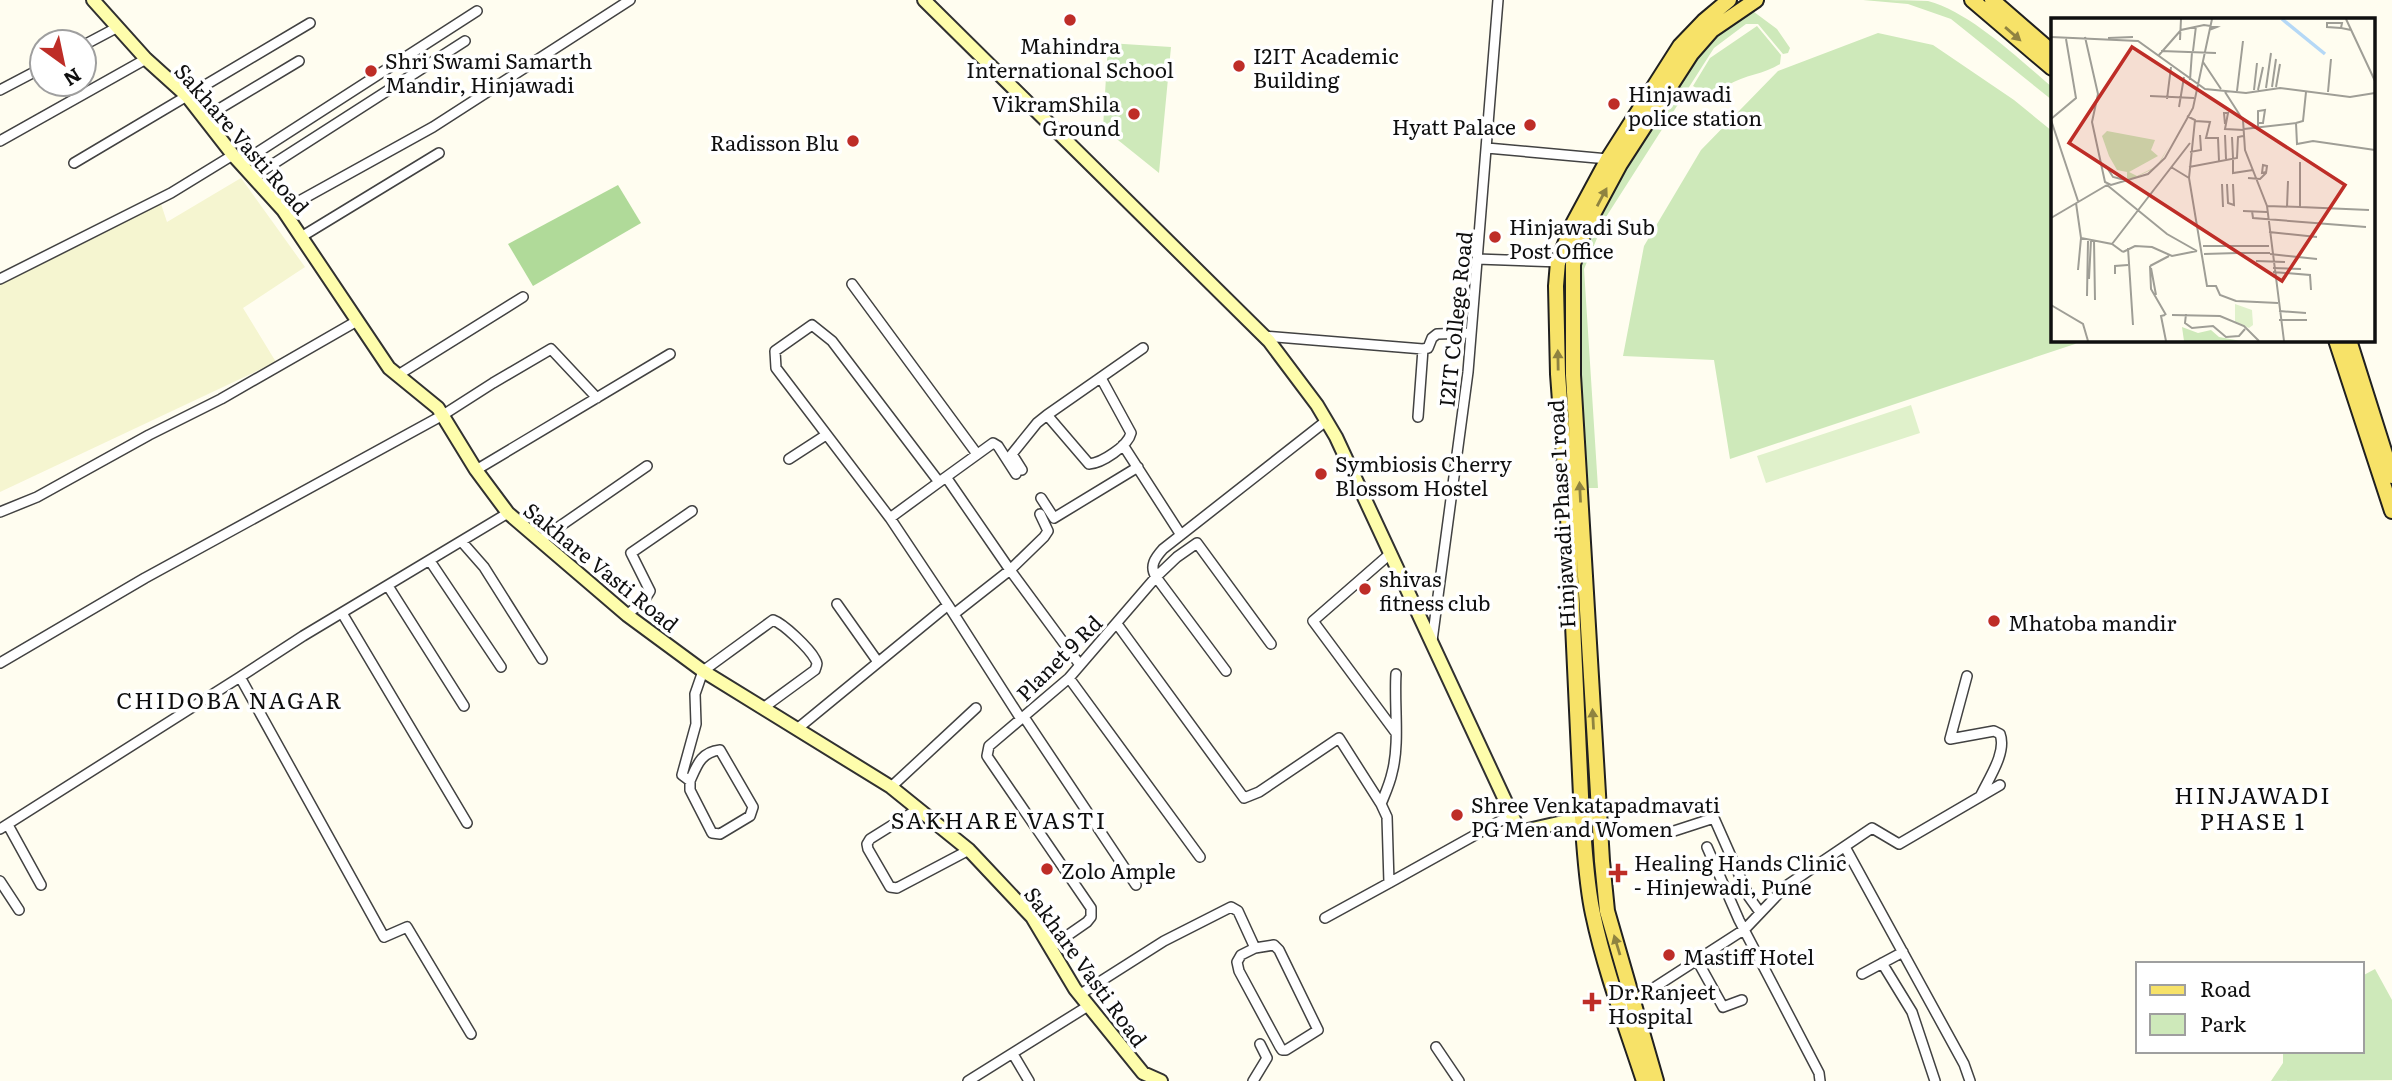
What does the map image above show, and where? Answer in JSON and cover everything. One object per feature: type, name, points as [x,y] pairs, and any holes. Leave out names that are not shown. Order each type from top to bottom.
[{"type":"main road","name":"Hinjawadi Phase 1 road","points":[[1656,1081],[1635,1000],[1607,911],[1598,814],[1573,375],[1573,264],[1614,161],[1680,46],[1729,0]]},
{"type":"main road","name":"Hinjawadi Phase 1 road","points":[[1644,1081],[1618,1006],[1593,913],[1582,817],[1568,508],[1558,374],[1558,262],[1573,224],[1614,161],[1691,54],[1712,30],[1756,0]]},
{"type":"main road","points":[[1972,0],[2051,66]]},
{"type":"main road","points":[[1992,0],[2051,50]]},
{"type":"main road","points":[[2336,341],[2376,447],[2392,476]]},
{"type":"main road","points":[[2348,341],[2392,511]]},
{"type":"street","name":"Sakhare Vasti Road","points":[[93,0],[146,59],[187,96],[237,159],[283,210],[389,368],[438,408],[476,470],[508,513],[627,615],[703,671],[891,787],[969,850],[1032,917],[1079,995],[1143,1073],[1161,1081]]},
{"type":"street","points":[[283,210],[433,127],[630,0]]},
{"type":"street","points":[[924,0],[1264,336],[1317,405],[1336,437],[1518,828],[1524,831],[1598,814]]},
{"type":"street","name":"I2IT College Road","points":[[1432,641],[1468,372],[1498,0]]},
{"type":"street","points":[[0,279],[237,159],[477,10]]},
{"type":"street","points":[[74,163],[310,23]]},
{"type":"street","points":[[98,38],[118,27]]},
{"type":"street","points":[[253,177],[465,41]]},
{"type":"street","points":[[0,141],[146,59]]},
{"type":"street","points":[[204,118],[299,61]]},
{"type":"street","points":[[0,90],[28,75]]},
{"type":"street","points":[[1487,148],[1614,161]]},
{"type":"street","points":[[301,237],[439,153]]},
{"type":"street","points":[[1478,259],[1573,264]]},
{"type":"street","points":[[852,284],[977,454]]},
{"type":"street","points":[[398,374],[523,297]]},
{"type":"street","points":[[0,512],[37,497],[221,399],[357,321]]},
{"type":"street","points":[[1080,665],[942,480],[832,341],[812,325],[775,351],[776,368],[890,518],[1136,885]]},
{"type":"street","points":[[1264,336],[1423,349],[1428,348],[1437,334],[1471,333]]},
{"type":"street","points":[[890,518],[993,443],[1019,472],[1012,454],[1037,423],[1143,348]]},
{"type":"street","points":[[0,663],[145,578],[443,415],[551,349],[597,398]]},
{"type":"street","points":[[1418,418],[1423,349]]},
{"type":"street","points":[[476,470],[670,354]]},
{"type":"street","points":[[1047,415],[1089,464],[1095,464],[1123,445],[1130,439],[1131,433],[1101,378]]},
{"type":"street","name":"Planet 9 Rd","points":[[1051,947],[1087,922],[1091,918],[1091,908],[987,756],[989,746],[1069,678],[1156,577],[1152,567],[1155,558],[1170,543],[1326,421]]},
{"type":"street","points":[[789,459],[826,435]]},
{"type":"street","points":[[1123,445],[1181,534]]},
{"type":"street","points":[[540,540],[647,466]]},
{"type":"street","points":[[1041,498],[1054,518],[1138,467]]},
{"type":"street","points":[[627,615],[650,591],[631,553],[692,511]]},
{"type":"street","points":[[41,886],[4,827],[342,613],[508,513]]},
{"type":"street","points":[[954,614],[1010,570],[1044,537],[1048,531],[1040,514]]},
{"type":"street","points":[[462,542],[484,567],[542,659]]},
{"type":"street","points":[[1170,543],[1177,557]]},
{"type":"street","points":[[1226,671],[1156,577],[1197,543],[1271,644]]},
{"type":"street","points":[[1391,553],[1313,621],[1396,733]]},
{"type":"street","points":[[430,561],[501,667]]},
{"type":"street","points":[[388,586],[464,706]]},
{"type":"street","points":[[837,604],[878,662]]},
{"type":"street","points":[[797,729],[948,605]]},
{"type":"street","points":[[342,613],[467,823]]},
{"type":"street","points":[[690,781],[682,775],[696,724],[695,694],[703,671],[769,622],[778,622],[816,659],[817,664],[815,670],[763,708]]},
{"type":"street","points":[[1117,624],[1244,797],[1259,792],[1339,738],[1387,817],[1389,883]]},
{"type":"street","points":[[1381,804],[1393,771],[1396,674]]},
{"type":"street","points":[[1967,676],[1950,739],[1994,731],[2003,738],[1999,757],[1980,796]]},
{"type":"street","points":[[240,677],[384,937],[407,927],[471,1034]]},
{"type":"street","points":[[1069,678],[1200,857]]},
{"type":"street","points":[[891,787],[976,708]]},
{"type":"street","points":[[720,750],[753,807],[753,812],[720,834],[712,833],[690,790],[690,781],[700,759],[720,750]]},
{"type":"street","points":[[1618,1006],[1635,1000],[1745,929],[1759,911],[1786,886],[1872,828],[1899,844],[2000,785]]},
{"type":"street","points":[[918,809],[870,839],[867,844],[890,887],[897,888],[969,850]]},
{"type":"street","points":[[1325,918],[1511,815]]},
{"type":"street","points":[[1671,832],[1714,818],[1744,887],[1759,911]]},
{"type":"street","points":[[1707,846],[1745,929],[1819,1073],[1820,1081]]},
{"type":"street","points":[[1845,847],[1964,1064],[1970,1081]]},
{"type":"street","points":[[0,881],[19,910]]},
{"type":"street","points":[[1079,995],[1164,941],[1231,907],[1238,911],[1255,948]]},
{"type":"street","points":[[1274,944],[1279,950],[1318,1030],[1286,1049],[1282,1050],[1239,971],[1237,962],[1241,955],[1255,948],[1274,944]]},
{"type":"street","points":[[1862,974],[1903,952]]},
{"type":"street","points":[[1697,960],[1723,1007],[1742,1000]]},
{"type":"street","points":[[1882,963],[1912,1012],[1936,1081]]},
{"type":"street","points":[[971,1080],[1088,1006]]},
{"type":"street","points":[[1253,1081],[1268,1058],[1261,1045]]},
{"type":"street","points":[[1436,1047],[1459,1081]]},
{"type":"street","points":[[1013,1054],[1029,1081]]},
{"type":"green space","points":[[1863,0],[1928,1],[1960,15],[1993,38],[2051,86],[2051,99],[1951,19],[1908,4]]},
{"type":"green space","points":[[1750,9],[1777,29],[1790,48],[1788,53],[1783,54],[1758,24],[1746,24],[1714,48],[1606,217],[1584,269],[1598,488],[1584,488],[1577,272],[1586,238],[1602,207],[1700,50]]},
{"type":"green space","points":[[1757,26],[1781,55],[1780,64],[1709,95],[1693,86],[1710,58]]},
{"type":"green space","points":[[1878,33],[1933,45],[2014,100],[2051,130],[2051,341],[2078,341],[1730,459],[1714,360],[1623,356],[1644,246],[1701,150],[1778,71]]},
{"type":"green space","points":[[1108,43],[1171,47],[1159,173],[1103,128]]},
{"type":"green space","points":[[241,178],[305,267],[243,308],[276,362],[0,492],[0,283],[161,204],[167,222]]},
{"type":"green space","points":[[618,185],[641,223],[533,286],[508,244]]},
{"type":"green space","points":[[1911,405],[1920,433],[1766,483],[1757,456]]},
{"type":"green space","points":[[2375,969],[2392,1000],[2392,1080],[2271,1081],[2283,1063],[2283,1053],[2364,1053],[2364,975]]},
{"type":"place","name":"Mahindra International School","points":[[1070,20]]},
{"type":"place","name":"I2IT Academic Building","points":[[1239,66]]},
{"type":"place","name":"Shri Swami Samarth Mandir, Hinjawadi","points":[[371,71]]},
{"type":"place","name":"Hinjawadi police station","points":[[1614,104]]},
{"type":"place","name":"VikramShila Ground","points":[[1134,114]]},
{"type":"place","name":"Hyatt Palace","points":[[1530,125]]},
{"type":"place","name":"Radisson Blu","points":[[853,141]]},
{"type":"place","name":"Hinjawadi Sub Post Office","points":[[1495,237]]},
{"type":"place","name":"Symbiosis Cherry Blossom Hostel","points":[[1321,474]]},
{"type":"place","name":"shivas fitness club","points":[[1365,589]]},
{"type":"place","name":"Mhatoba mandir","points":[[1994,621]]},
{"type":"place","name":"Shree Venkatapadmavati PG Men and Women","points":[[1457,815]]},
{"type":"place","name":"Zolo Ample","points":[[1047,869]]},
{"type":"place","name":"Healing Hands Clinic - Hinjewadi, Pune","points":[[1618,873]]},
{"type":"place","name":"Mastiff Hotel","points":[[1669,955]]},
{"type":"place","name":"Dr.Ranjeet Hospital","points":[[1592,1002]]},
{"type":"district","name":"CHIDOBA NAGAR","points":[[230,699]]},
{"type":"district","name":"HINJAWADI PHASE 1","points":[[2253,807]]},
{"type":"district","name":"SAKHARE VASTI","points":[[999,819]]}]
